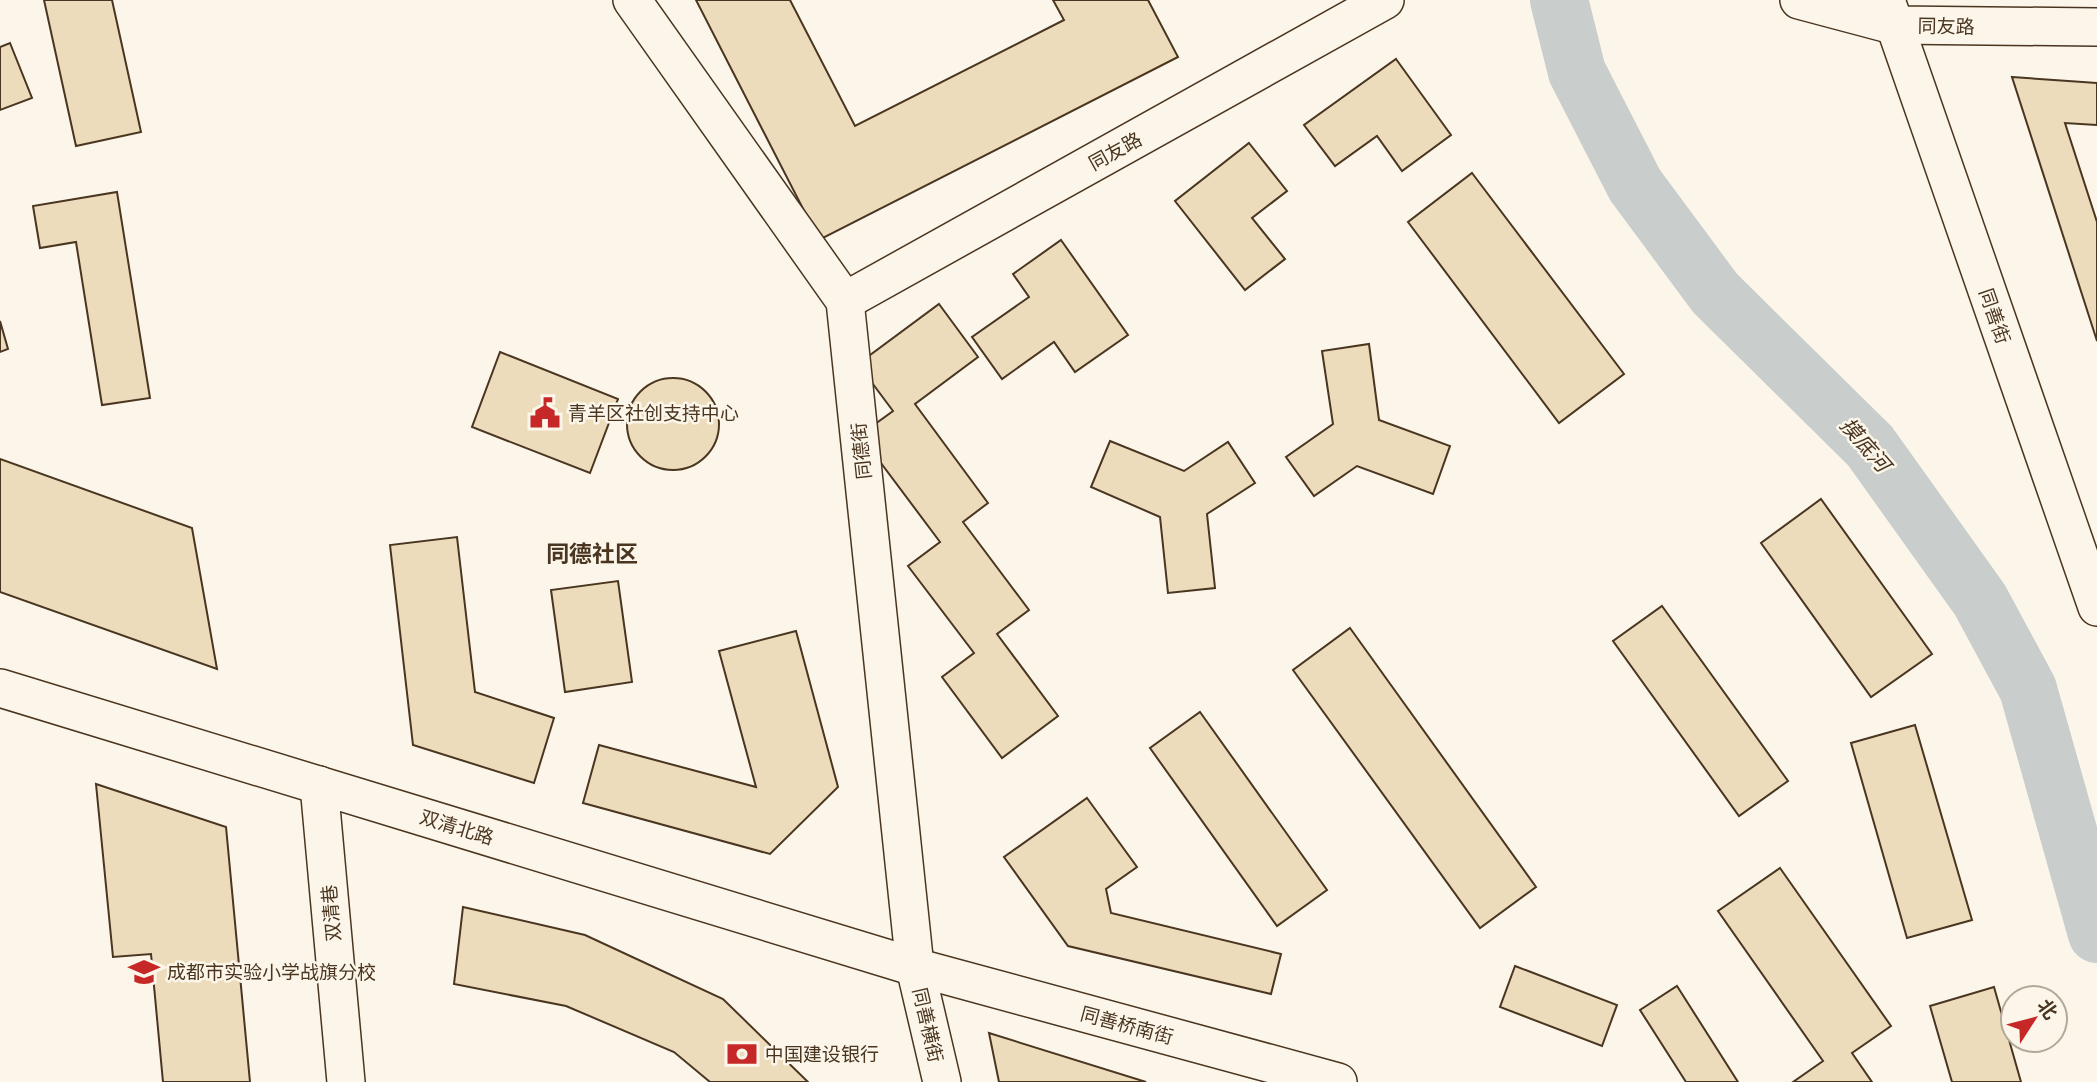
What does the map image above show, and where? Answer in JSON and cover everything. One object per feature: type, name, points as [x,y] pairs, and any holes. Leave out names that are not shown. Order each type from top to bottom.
[{"type":"street","name":"同德街","points":[[632,0],[845,301],[915,967]]},
{"type":"street","name":"同友路","points":[[845,301],[1385,0]]},
{"type":"street","name":"同友路","points":[[1799,0],[1889,13],[2097,27]]},
{"type":"street","name":"同善街","points":[[1889,13],[2097,607]]},
{"type":"street","name":"双清北路","points":[[0,688],[915,967]]},
{"type":"street","name":"双清巷","points":[[319,785],[346,1082]]},
{"type":"street","name":"同善横街","points":[[915,967],[942,1082]]},
{"type":"street","name":"同善桥南街","points":[[915,967],[1338,1082]]},
{"type":"building","points":[[44,0],[112,0],[141,132],[76,146]]},
{"type":"building","points":[[696,0],[790,0],[855,126],[1064,20],[1053,0],[1148,0],[1178,57],[819,240]]},
{"type":"building","points":[[10,43],[32,98],[0,110],[0,47]]},
{"type":"building","points":[[1396,59],[1451,135],[1402,171],[1377,136],[1335,166],[1304,125]]},
{"type":"building","points":[[2012,77],[2097,83],[2097,125],[2065,123],[2097,222],[2097,341]]},
{"type":"building","points":[[1249,143],[1287,191],[1252,218],[1285,259],[1245,290],[1175,201]]},
{"type":"building","points":[[1472,173],[1624,374],[1559,423],[1408,222]]},
{"type":"building","points":[[117,192],[150,398],[102,405],[76,242],[40,248],[33,206]]},
{"type":"building","points":[[1061,240],[1128,335],[1075,372],[1054,342],[1002,379],[972,337],[1029,297],[1013,274]]},
{"type":"building","points":[[939,304],[978,357],[915,404],[988,503],[963,522],[1029,610],[997,634],[1058,716],[1002,758],[942,677],[974,653],[908,566],[940,542],[860,435],[893,411],[858,364]]},
{"type":"building","points":[[0,321],[8,349],[0,352]]},
{"type":"building","points":[[1369,344],[1379,420],[1450,446],[1433,494],[1357,466],[1314,496],[1286,457],[1333,424],[1322,351]]},
{"type":"building","name":"青羊区社创支持中心","points":[[500,352],[618,399],[590,473],[472,427]]},
{"type":"building","points":[[673,378],[690,382],[705,392],[715,407],[719,424],[715,441],[705,456],[690,466],[673,470],[656,466],[641,456],[631,441],[627,424],[631,407],[641,392],[656,382]]},
{"type":"building","points":[[1110,441],[1184,471],[1228,442],[1255,483],[1207,514],[1215,588],[1168,593],[1160,517],[1091,487]]},
{"type":"building","points":[[0,459],[192,528],[217,669],[0,592]]},
{"type":"building","points":[[1821,499],[1932,654],[1871,697],[1761,543]]},
{"type":"building","points":[[457,537],[475,692],[554,718],[534,783],[413,745],[390,545]]},
{"type":"building","points":[[618,581],[632,682],[565,692],[551,590]]},
{"type":"building","points":[[1662,606],[1788,781],[1739,816],[1613,641]]},
{"type":"building","points":[[1350,628],[1536,887],[1480,928],[1293,670]]},
{"type":"building","points":[[796,631],[838,787],[770,854],[583,803],[599,745],[756,787],[719,651]]},
{"type":"building","points":[[1200,712],[1327,890],[1277,926],[1150,748]]},
{"type":"building","points":[[1915,725],[1972,920],[1907,938],[1851,743]]},
{"type":"building","points":[[96,784],[226,827],[250,1082],[163,1082],[151,954],[113,957]]},
{"type":"building","points":[[1087,798],[1137,867],[1106,889],[1111,913],[1281,954],[1271,994],[1068,946],[1004,857]]},
{"type":"building","points":[[1780,868],[1891,1026],[1852,1053],[1872,1082],[1793,1082],[1823,1061],[1718,911]]},
{"type":"building","points":[[463,907],[585,935],[723,999],[808,1082],[710,1082],[674,1052],[566,1006],[454,984]]},
{"type":"building","points":[[1515,966],[1617,1005],[1602,1046],[1500,1007]]},
{"type":"building","points":[[1677,986],[1738,1082],[1686,1082],[1640,1010]]},
{"type":"building","points":[[1994,987],[1999,1005],[1999,1054],[2013,1054],[2021,1082],[1952,1082],[1930,1006]]},
{"type":"building","points":[[989,1033],[1146,1082],[999,1082]]},
{"type":"waterway","name":"摸底河","points":[[1559,0],[1577,72],[1635,185],[1715,293],[1870,446],[1980,600],[2028,689],[2097,934]]},
{"type":"place","name":"青羊区社创支持中心","points":[[545,413]]},
{"type":"place","name":"成都市实验小学战旗分校","points":[[144,972]]},
{"type":"place","name":"中国建设银行","points":[[742,1054]]},
{"type":"district","name":"同德社区","points":[[592,554]]}]
